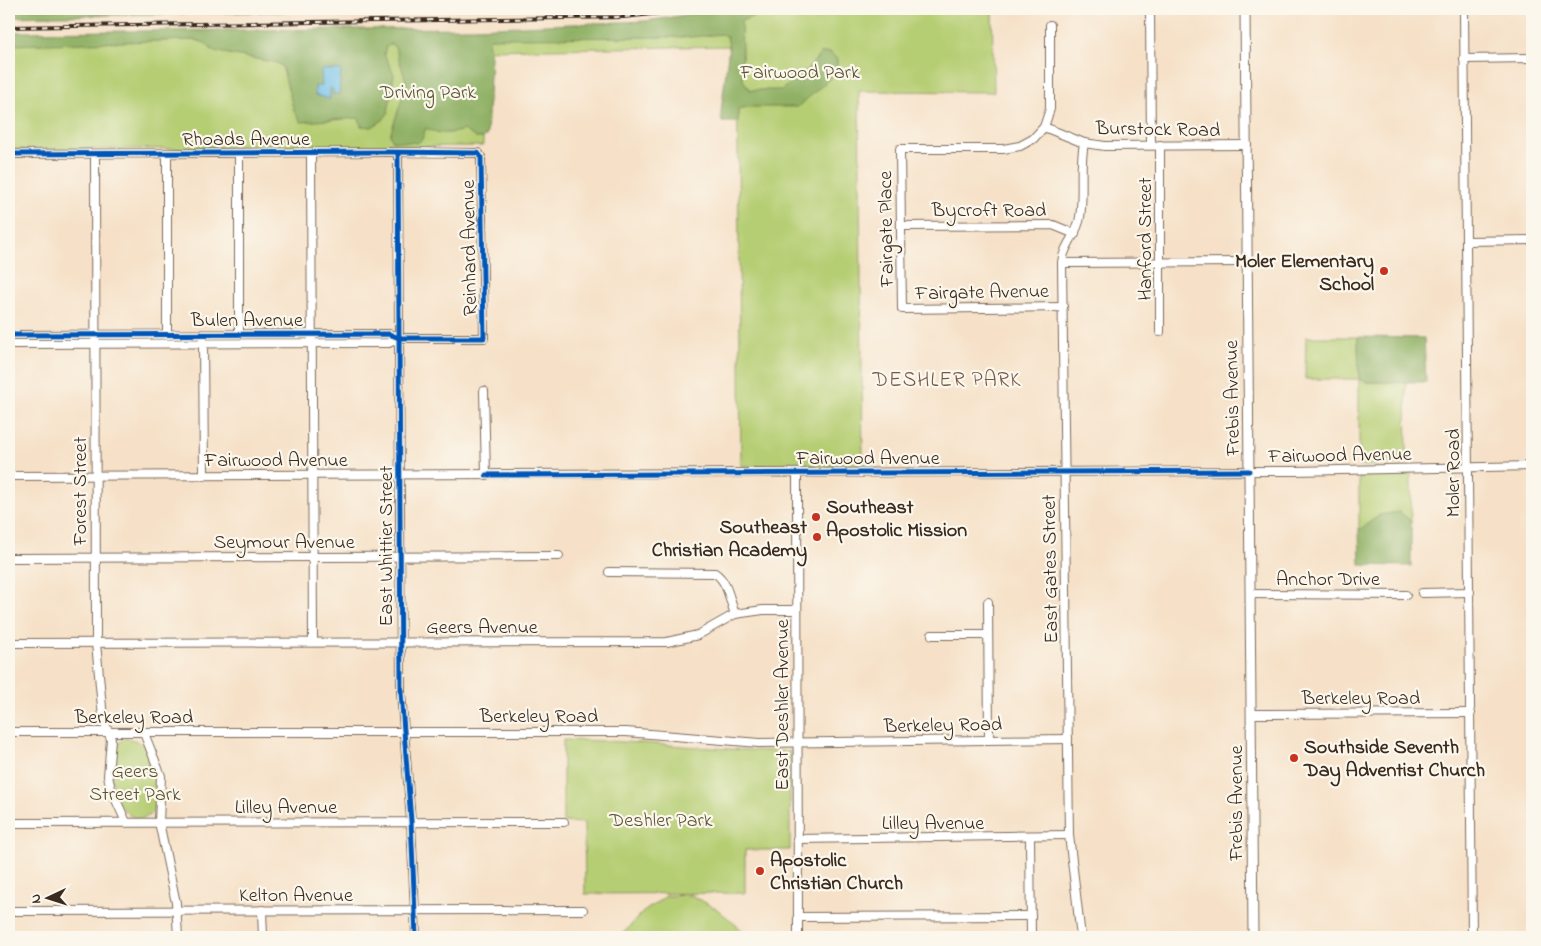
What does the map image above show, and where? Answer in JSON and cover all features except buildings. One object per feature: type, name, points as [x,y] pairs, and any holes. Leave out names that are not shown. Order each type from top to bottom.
[{"type":"main road","name":"Frebis Avenue","points":[[1245,9],[1253,937]]},
{"type":"street","name":"Hanford Street","points":[[1150,9],[1160,262],[1160,332]]},
{"type":"street","name":"Moler Road","points":[[1464,9],[1472,937]]},
{"type":"street","points":[[1044,127],[1051,102],[1050,25]]},
{"type":"street","points":[[1464,60],[1532,58]]},
{"type":"street","name":"Burstock Road","points":[[1044,127],[1084,143],[1105,146],[1246,145]]},
{"type":"street","name":"Fairgate Place","points":[[902,309],[900,149],[1013,148],[1027,143],[1044,127]]},
{"type":"street","name":"East Gates Street","points":[[1081,937],[1069,835],[1062,263],[1064,252],[1075,234],[1081,213],[1080,166],[1084,143]]},
{"type":"street","name":"Rhoads Avenue","points":[[9,154],[473,152],[482,157]]},
{"type":"street","points":[[239,153],[239,334]]},
{"type":"street","points":[[311,153],[313,642]]},
{"type":"street","name":"East Whittier Street","points":[[398,153],[399,475],[403,732],[411,822],[416,937]]},
{"type":"street","name":"Forest Street","points":[[95,154],[96,643],[103,718],[111,739],[108,763],[110,789],[126,822]]},
{"type":"street","points":[[167,154],[167,335]]},
{"type":"street","name":"Reinhard Avenue","points":[[482,157],[484,338]]},
{"type":"street","name":"Bycroft Road","points":[[901,226],[1053,225],[1075,234]]},
{"type":"street","points":[[1466,241],[1532,240]]},
{"type":"street","points":[[1062,263],[1247,262]]},
{"type":"street","name":"Fairgate Avenue","points":[[902,309],[1063,307]]},
{"type":"street","points":[[203,334],[204,476]]},
{"type":"street","name":"Bulen Avenue","points":[[9,335],[389,334],[399,338],[484,338]]},
{"type":"street","name":"Bulen Avenue","points":[[9,344],[389,343],[399,338]]},
{"type":"street","points":[[484,391],[486,475]]},
{"type":"street","name":"Fairwood Avenue","points":[[9,476],[1249,471],[1532,466]]},
{"type":"street","name":"East Deshler Avenue","points":[[797,472],[798,937]]},
{"type":"street","name":"Seymour Avenue","points":[[9,558],[559,556]]},
{"type":"street","points":[[610,572],[715,573],[722,578],[726,586],[735,614]]},
{"type":"street","points":[[1422,594],[1470,592]]},
{"type":"street","name":"Anchor Drive","points":[[1250,594],[1406,594]]},
{"type":"street","points":[[988,602],[989,740]]},
{"type":"street","name":"Geers Avenue","points":[[9,643],[667,642],[698,635],[735,614],[763,610],[798,610]]},
{"type":"street","points":[[932,635],[988,635]]},
{"type":"street","name":"Berkeley Road","points":[[1252,714],[1471,713]]},
{"type":"street","name":"Berkeley Road","points":[[9,732],[626,732],[751,743],[1068,739]]},
{"type":"street","points":[[144,733],[161,776],[159,822],[176,911],[178,937]]},
{"type":"street","name":"Lilley Avenue","points":[[9,823],[564,822]]},
{"type":"street","name":"Lilley Avenue","points":[[797,839],[1069,835]]},
{"type":"street","points":[[1030,837],[1031,937]]},
{"type":"street","points":[[262,910],[262,937]]},
{"type":"street","name":"Kelton Avenue","points":[[9,911],[583,910]]},
{"type":"street","points":[[798,917],[1031,916]]},
{"type":"green space","points":[[9,9],[425,9],[9,17]]},
{"type":"green space","name":"Driving Park","points":[[725,9],[774,9],[741,21],[743,80],[750,90],[781,90],[804,74],[821,53],[831,53],[837,59],[837,72],[798,107],[747,107],[738,109],[738,122],[722,122],[721,112],[729,46],[727,37],[722,34],[692,37],[491,38],[488,41],[491,57],[487,135],[483,138],[476,138],[464,130],[445,133],[435,132],[426,128],[422,139],[418,143],[393,141],[390,135],[407,84],[395,47],[391,44],[386,47],[384,54],[394,74],[388,113],[383,120],[372,127],[361,126],[359,118],[301,122],[294,111],[282,66],[277,63],[213,51],[205,43],[196,40],[9,45],[9,32],[473,28],[646,21]]},
{"type":"green space","points":[[742,9],[992,9],[994,92],[859,91],[863,466],[741,466],[737,46],[483,50],[483,146],[9,150],[9,43],[737,32]]},
{"type":"green space","points":[[1306,337],[1358,337],[1359,379],[1305,379]]},
{"type":"green space","points":[[1358,337],[1424,338],[1426,382],[1366,382],[1359,379]]},
{"type":"green space","points":[[1359,379],[1366,382],[1406,383],[1407,465],[1359,466]]},
{"type":"green space","points":[[1359,474],[1411,474],[1411,521],[1399,512],[1380,515],[1359,530]]},
{"type":"green space","points":[[1399,512],[1411,521],[1411,566],[1360,565],[1359,530],[1380,515]]},
{"type":"green space","name":"Geers Street Park","points":[[124,739],[136,741],[145,748],[157,774],[159,788],[157,802],[152,812],[144,818],[134,818],[125,811],[113,787],[112,758],[116,746]]},
{"type":"green space","name":"Deshler Park","points":[[563,740],[790,751],[790,850],[745,850],[745,893],[585,894],[584,823],[563,822]]},
{"type":"green space","points":[[691,895],[717,909],[742,930],[740,937],[620,937],[642,913],[666,896]]},
{"type":"water","points":[[321,70],[341,70],[339,94],[333,94],[333,89],[330,88],[330,99],[315,95],[315,86],[322,86]]},
{"type":"railway","points":[[9,27],[624,17],[698,9]]},
{"type":"cycle path","points":[[398,153],[401,692],[411,821],[416,937]]},
{"type":"cycle path","points":[[9,154],[478,153],[481,157],[484,338],[399,338],[389,334],[9,335]]},
{"type":"cycle path","points":[[486,475],[1249,471]]},
{"type":"place","name":"Moler Elementary School","points":[[1384,271]]},
{"type":"place","name":"Southeast Apostolic Mission","points":[[816,517]]},
{"type":"place","name":"Southeast Christian Academy","points":[[817,537]]},
{"type":"place","name":"Southside Seventh Day Adventist Church","points":[[1294,758]]},
{"type":"place","name":"Apostolic Christian Church","points":[[760,871]]},
{"type":"district","name":"DESHLER PARK","points":[[947,379]]},
{"type":"park label","name":"Fairwood Park","points":[[800,71]]}]
